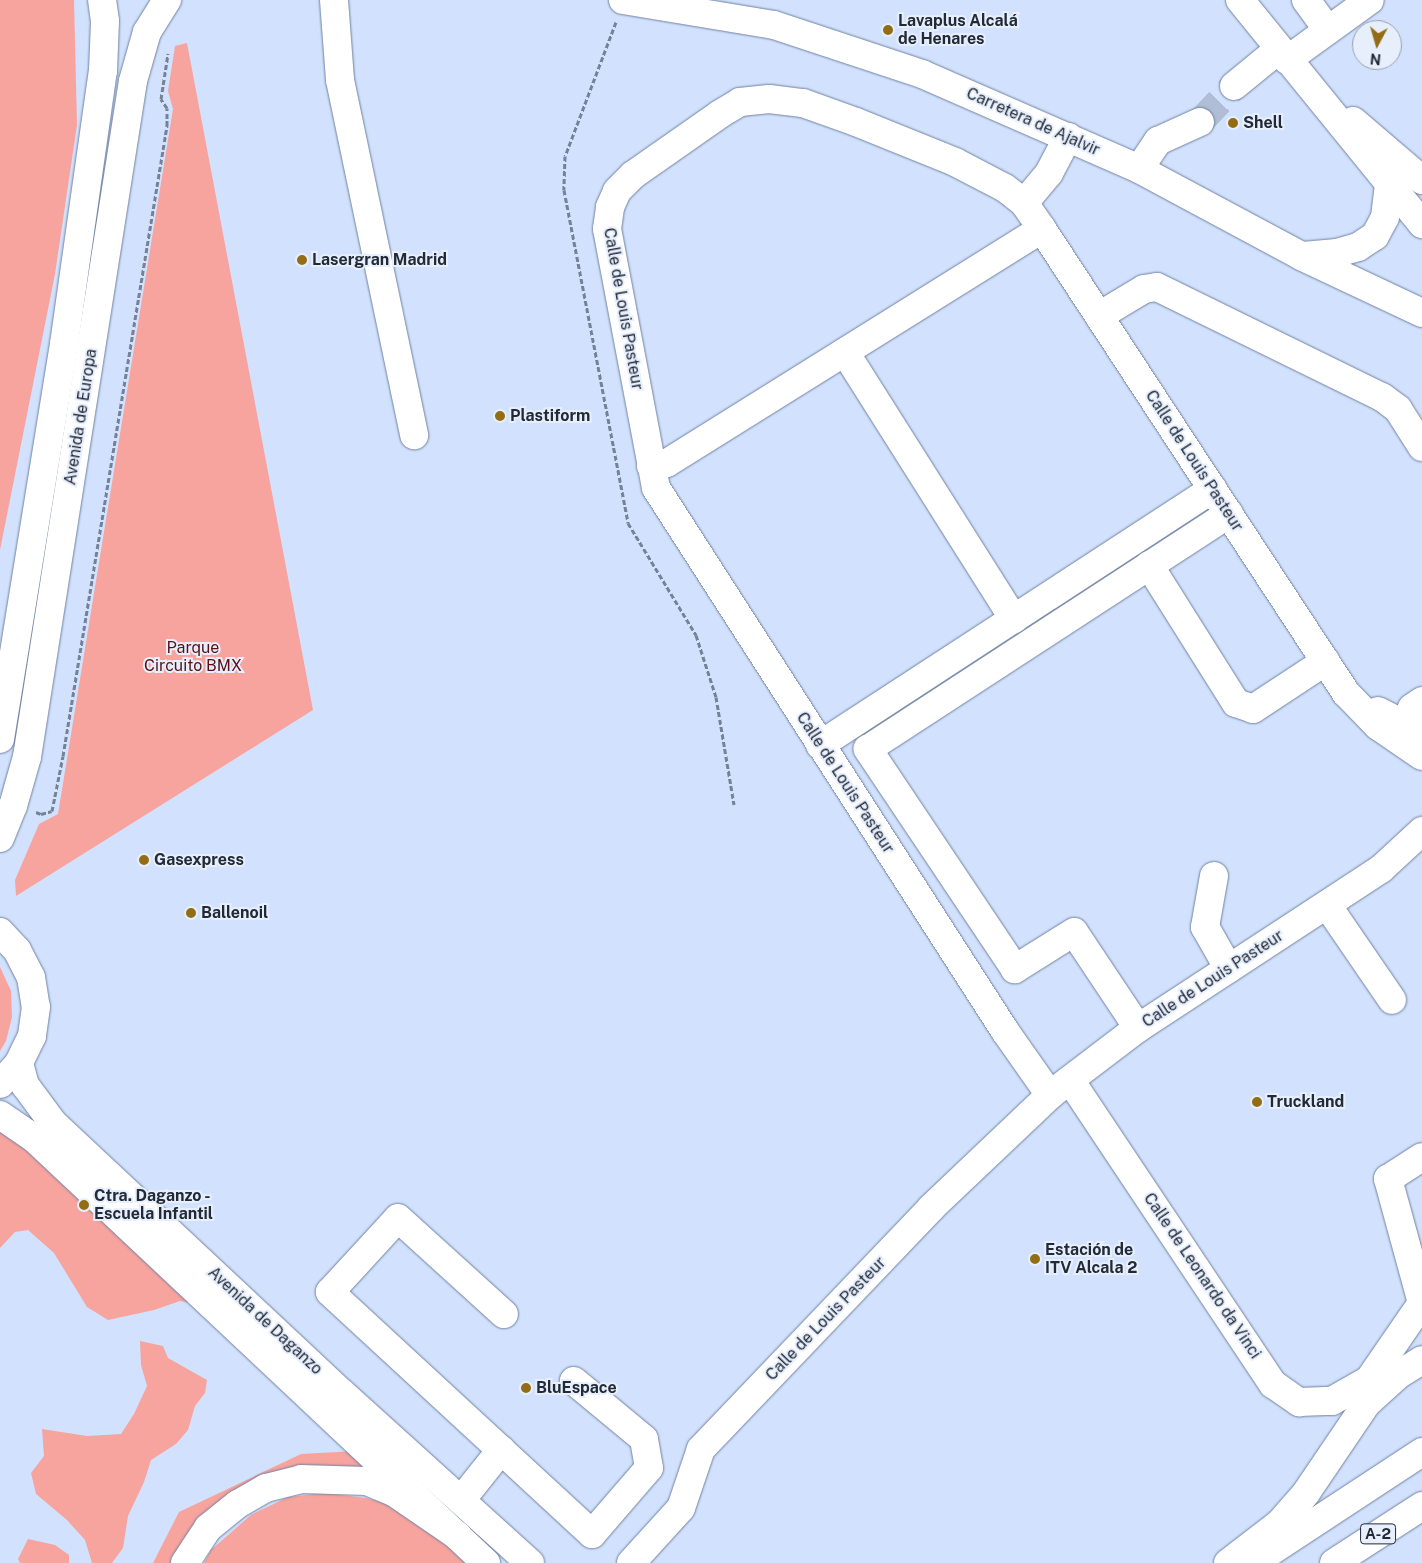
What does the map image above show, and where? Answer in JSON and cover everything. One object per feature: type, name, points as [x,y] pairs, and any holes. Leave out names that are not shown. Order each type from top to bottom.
[{"type":"main road","name":"Avenida de Europa","points":[[0,739],[64,344],[103,71],[105,21],[102,0]]},
{"type":"main road","name":"Avenida de Europa","points":[[0,838],[27,757],[133,81],[147,32],[167,0]]},
{"type":"main road","points":[[334,0],[340,80],[414,435]]},
{"type":"main road","name":"Carretera de Ajalvir","points":[[624,0],[774,25],[922,74],[1139,169],[1301,256],[1421,312]]},
{"type":"main road","points":[[1240,0],[1422,224]]},
{"type":"main road","points":[[1306,0],[1328,30]]},
{"type":"main road","points":[[1234,86],[1283,55],[1328,30],[1370,0]]},
{"type":"main road","points":[[1306,81],[1422,180]]},
{"type":"main road","name":"Calle de Louis Pasteur","points":[[1060,1088],[994,1015],[666,507],[656,488],[607,229],[610,207],[617,191],[633,176],[712,119],[740,102],[769,99],[803,103],[955,162],[1005,188],[1024,203],[1042,229],[1346,694],[1378,726],[1422,756]]},
{"type":"main road","points":[[1139,169],[1158,141],[1200,122]]},
{"type":"main road","points":[[1024,203],[1049,173],[1068,137]]},
{"type":"main road","points":[[1301,256],[1336,254],[1358,247],[1374,236],[1385,217],[1389,184]]},
{"type":"main road","points":[[651,466],[667,463],[1042,229]]},
{"type":"main road","points":[[1099,316],[1144,289],[1156,287],[1382,397],[1398,409],[1422,447]]},
{"type":"main road","points":[[845,352],[1014,619]]},
{"type":"main road","points":[[820,745],[1213,489]]},
{"type":"main road","points":[[1138,1028],[1074,932],[1015,969],[868,749],[1229,514]]},
{"type":"main road","points":[[1149,565],[1236,703],[1253,709],[1326,661]]},
{"type":"main road","points":[[1346,694],[1413,726],[1412,708],[1422,701]]},
{"type":"main road","name":"Calle de Louis Pasteur","points":[[631,1563],[681,1508],[701,1449],[931,1208],[1060,1088],[1138,1028],[1381,869],[1422,831]]},
{"type":"main road","name":"Calle de Louis Pasteur","points":[[1381,869],[1422,854]]},
{"type":"main road","points":[[1214,876],[1205,927],[1229,969]]},
{"type":"main road","points":[[1327,905],[1392,1000]]},
{"type":"main road","points":[[0,932],[17,950],[31,977],[36,1007],[32,1036],[19,1064],[0,1084]]},
{"type":"main road","name":"Avenida de Daganzo","points":[[19,1064],[25,1085],[53,1122],[342,1394],[462,1499],[530,1563]]},
{"type":"main road","name":"Calle de Leonardo da Vinci","points":[[1060,1088],[1273,1384],[1299,1402],[1332,1401],[1368,1391]]},
{"type":"main road","name":"Avenida de Daganzo","points":[[0,1115],[34,1140],[324,1414],[486,1563]]},
{"type":"main road","points":[[1228,1563],[1280,1523],[1301,1499],[1422,1303],[1388,1179],[1422,1158]]},
{"type":"main road","points":[[504,1314],[398,1218],[330,1292],[592,1534],[649,1468],[644,1439],[574,1381]]},
{"type":"main road","points":[[1368,1391],[1422,1360]]},
{"type":"main road","points":[[462,1499],[501,1450]]},
{"type":"main road","points":[[1253,1563],[1422,1452]]},
{"type":"main road","points":[[185,1563],[208,1528],[238,1504],[266,1488],[301,1479],[366,1480],[394,1494],[458,1536]]},
{"type":"main road","name":"A-2","points":[[1334,1563],[1422,1506]]},
{"type":"path","points":[[33,812],[40,814],[52,811],[63,756],[167,126],[167,108],[160,99],[170,45]]},
{"type":"green space","points":[[0,0],[74,0],[77,125],[55,274],[0,550]]},
{"type":"green space","name":"Parque Circuito BMX","points":[[187,43],[313,710],[16,896],[15,880],[39,824],[58,814],[173,109],[168,91],[175,46]]},
{"type":"green space","points":[[0,967],[11,991],[12,1017],[6,1041],[0,1051]]},
{"type":"green space","points":[[15,1123],[425,1495],[314,1469],[172,1563],[153,1563],[179,1512],[301,1454],[356,1451],[199,1305],[180,1301],[154,1310],[108,1320],[87,1307],[54,1253],[28,1230],[15,1232],[0,1248],[0,1129]]},
{"type":"green space","points":[[140,1341],[163,1346],[168,1358],[207,1380],[205,1393],[195,1406],[188,1430],[176,1444],[151,1460],[144,1482],[128,1516],[123,1548],[112,1563],[92,1563],[85,1540],[67,1520],[36,1494],[31,1473],[44,1456],[42,1429],[87,1436],[121,1434],[134,1414],[147,1386],[141,1365]]},
{"type":"green space","points":[[324,1493],[366,1498],[397,1506],[447,1540],[469,1563],[204,1563],[211,1550],[251,1515],[288,1497]]},
{"type":"green space","points":[[28,1539],[55,1545],[69,1555],[69,1563],[20,1563],[18,1559]]},
{"type":"tunnel","points":[[1200,122],[1234,86]]},
{"type":"place","name":"Lavaplus Alcalá de Henares","points":[[888,30]]},
{"type":"place","name":"Shell","points":[[1233,123]]},
{"type":"place","name":"Lasergran Madrid","points":[[302,260]]},
{"type":"place","name":"Plastiform","points":[[500,416]]},
{"type":"place","name":"Gasexpress","points":[[144,860]]},
{"type":"place","name":"Ballenoil","points":[[191,913]]},
{"type":"place","name":"Truckland","points":[[1257,1102]]},
{"type":"place","name":"Ctra. Daganzo - Escuela Infantil","points":[[84,1205]]},
{"type":"place","name":"Estación de ITV Alcala 2","points":[[1035,1259]]},
{"type":"place","name":"BluEspace","points":[[526,1388]]}]
